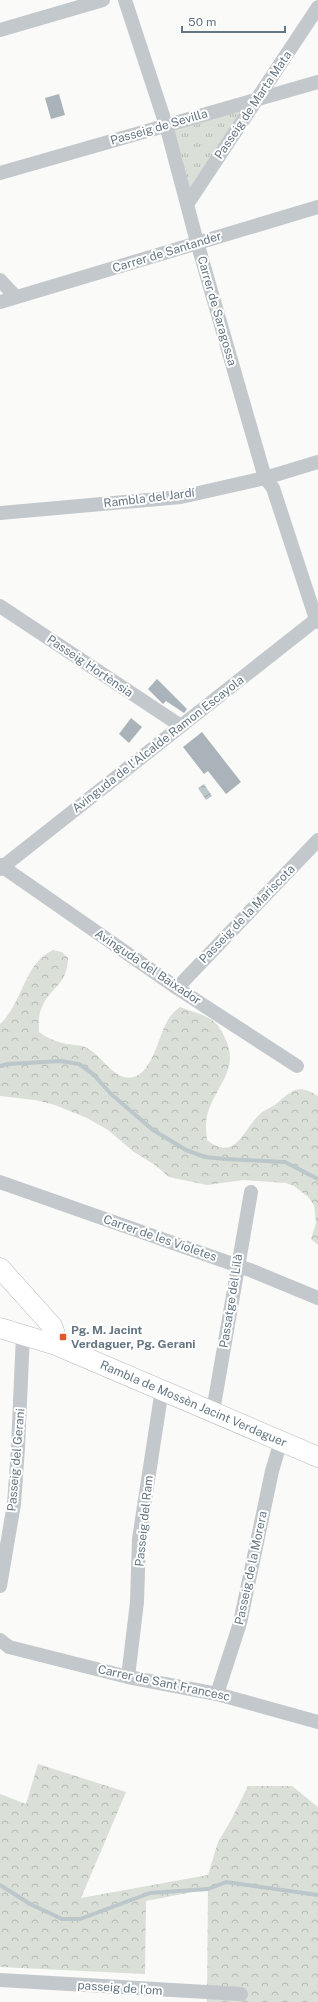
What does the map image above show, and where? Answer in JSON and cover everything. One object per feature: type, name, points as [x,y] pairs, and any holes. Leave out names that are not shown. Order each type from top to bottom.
[{"type":"street","points":[[0,30],[103,0]]},
{"type":"street","name":"Carrer de Saragossa","points":[[126,0],[166,125],[188,203],[197,242],[265,478],[273,488],[317,620]]},
{"type":"street","name":"Passeig de Marta Mata","points":[[188,203],[318,7]]},
{"type":"street","name":"Passeig de Sevilla","points":[[0,173],[318,82]]},
{"type":"street","name":"Carrer de Santander","points":[[0,302],[318,207]]},
{"type":"street","points":[[0,280],[16,297]]},
{"type":"street","name":"Rambla del Jardí","points":[[0,513],[181,497],[265,478],[318,462]]},
{"type":"street","name":"Passeig Hortènsia","points":[[0,606],[181,726]]},
{"type":"street","name":"Avinguda de l'Alcalde Ramon Escayola","points":[[1,867],[317,620]]},
{"type":"street","name":"Passeig de la Mariscota","points":[[177,988],[318,840]]},
{"type":"street","name":"Avinguda del Baixador","points":[[1,867],[177,988],[297,1066]]},
{"type":"street","name":"Carrer de les Violetes","points":[[0,1182],[237,1266],[318,1298]]},
{"type":"street","name":"Passatge del Lilà","points":[[213,1411],[251,1192]]},
{"type":"street","points":[[0,1268],[52,1326],[55,1334],[54,1344]]},
{"type":"street","name":"Rambla de Mossèn Jacint Verdaguer","points":[[0,1328],[54,1344],[318,1457]]},
{"type":"street","name":"Passeig del Gerani","points":[[0,1586],[14,1504],[23,1334]]},
{"type":"street","name":"Passeig del Ram","points":[[128,1677],[137,1602],[139,1539],[162,1389]]},
{"type":"street","name":"Passeig de la Morera","points":[[217,1694],[240,1623],[272,1471],[281,1441]]},
{"type":"street","name":"Carrer de Sant Francesc","points":[[4,1644],[128,1677],[217,1694],[318,1722]]},
{"type":"street","name":"passeig de l'om","points":[[0,1980],[241,1994]]},
{"type":"green space","points":[[256,99],[188,203],[166,125]]},
{"type":"green space","points":[[53,950],[62,952],[68,958],[67,967],[62,980],[50,994],[41,1010],[39,1032],[60,1042],[85,1047],[95,1053],[111,1070],[121,1076],[131,1078],[139,1075],[145,1069],[155,1051],[168,1020],[180,1007],[201,1014],[218,1026],[224,1035],[229,1049],[230,1058],[226,1076],[212,1102],[206,1119],[207,1140],[217,1146],[225,1148],[232,1146],[263,1111],[274,1105],[291,1092],[300,1089],[318,1096],[318,1245],[311,1239],[316,1223],[314,1205],[308,1197],[294,1186],[286,1183],[243,1180],[207,1185],[169,1177],[155,1165],[134,1152],[108,1130],[87,1118],[55,1105],[35,1100],[0,1096],[0,1024],[14,1005],[36,964],[43,956]]},
{"type":"green space","points":[[38,1764],[126,1792],[81,1898],[208,1875],[218,1842],[248,1786],[292,1786],[318,1807],[318,2002],[207,2002],[208,1889],[146,1901],[145,1974],[0,1967],[0,1794],[26,1804]]},
{"type":"water","points":[[204,784],[212,796],[206,800],[198,788]]},
{"type":"building","points":[[59,94],[65,115],[51,119],[45,98]]},
{"type":"building","points":[[157,679],[187,709],[184,713],[166,701],[163,704],[148,689]]},
{"type":"building","points":[[131,718],[142,727],[129,743],[119,734]]},
{"type":"building","points":[[202,732],[241,782],[226,794],[208,771],[204,774],[183,747]]},
{"type":"waterway","points":[[0,1066],[8,1064],[61,1061],[79,1064],[93,1074],[111,1094],[153,1130],[186,1150],[205,1157],[285,1162],[318,1179]]},
{"type":"waterway","points":[[0,1885],[30,1904],[62,1919],[80,1919],[150,1893],[208,1889],[226,1882],[318,1895]]},
{"type":"place","name":"Pg. M. Jacint Verdaguer, Pg. Gerani","points":[[63,1337]]}]
